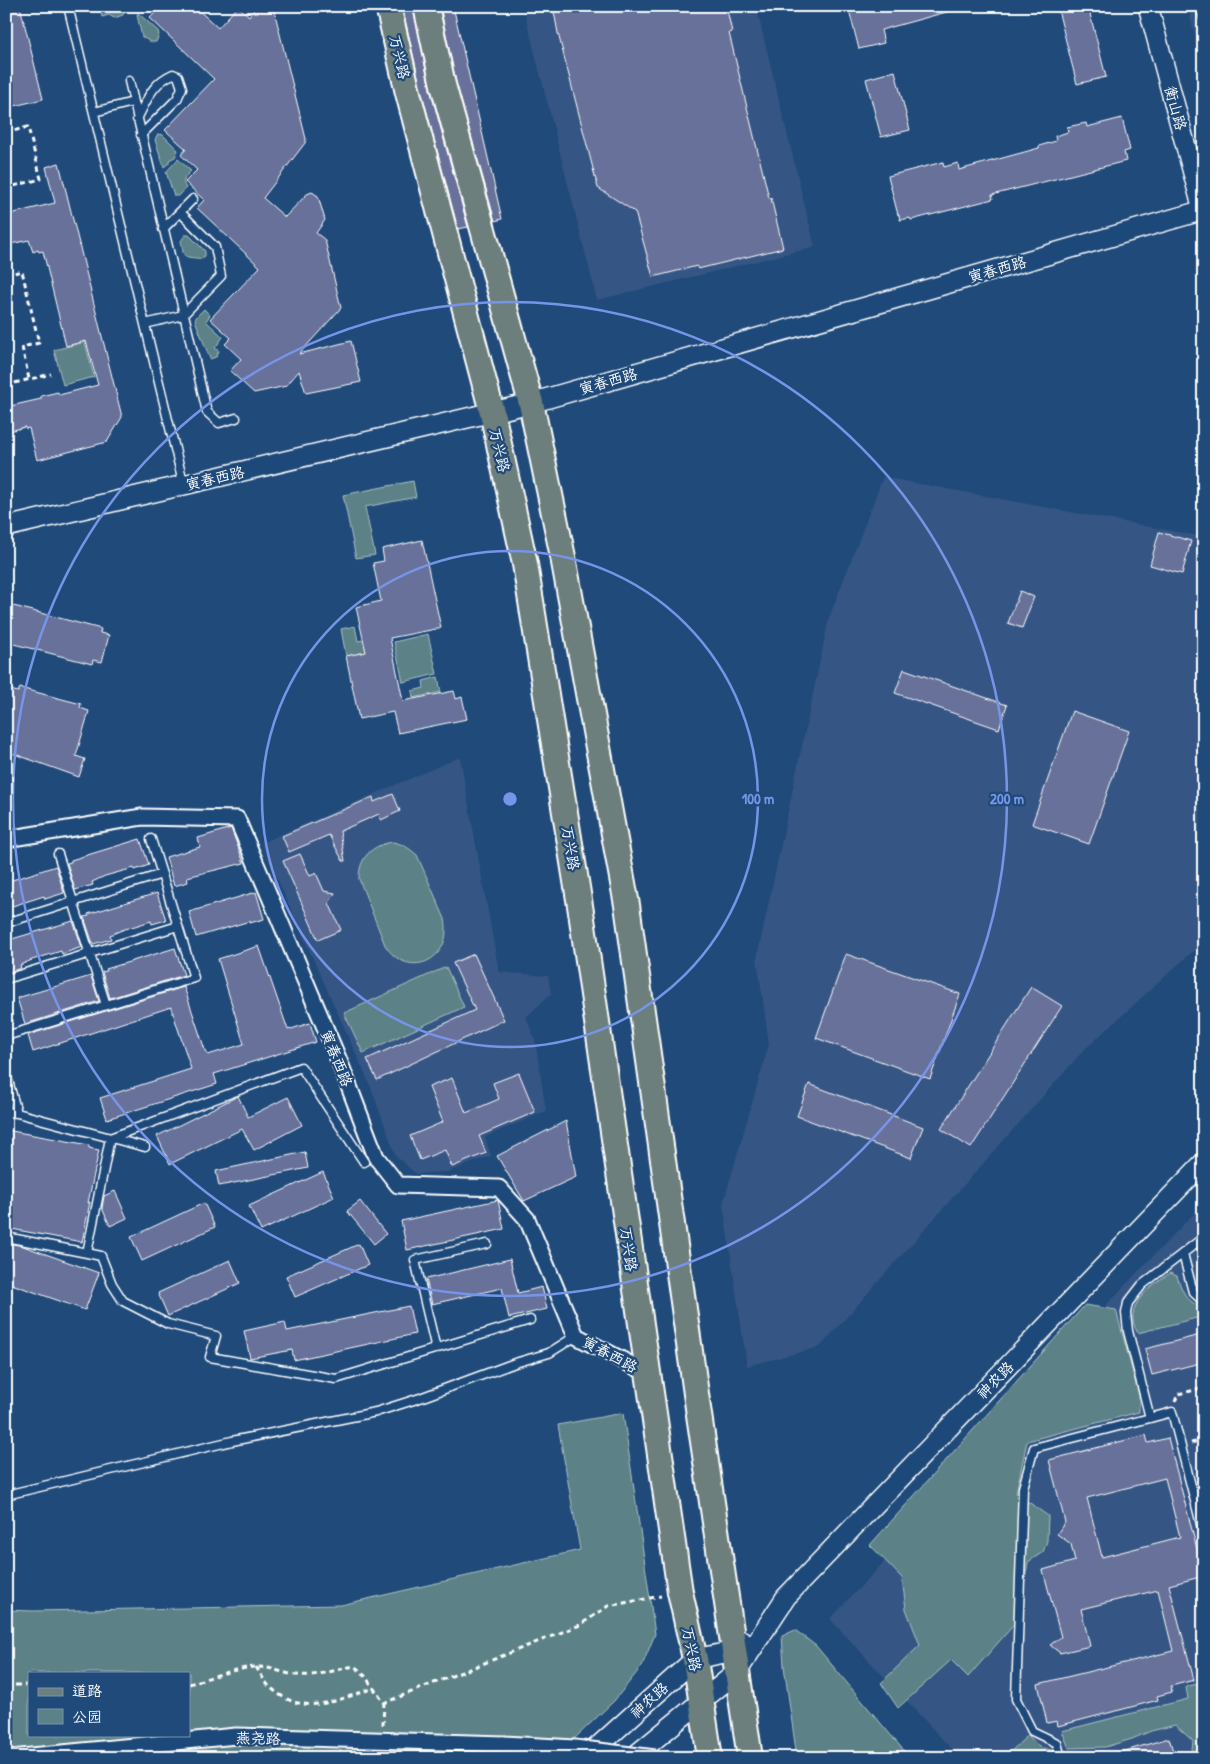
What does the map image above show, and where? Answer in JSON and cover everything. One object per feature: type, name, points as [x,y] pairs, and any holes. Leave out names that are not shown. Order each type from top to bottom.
[{"type":"main road","name":"万兴路","points":[[388,6],[410,102],[492,412],[526,564],[558,765],[680,1592],[695,1659],[710,1758]]},
{"type":"main road","points":[[426,6],[443,85],[530,403],[563,557],[627,905],[750,1758]]},
{"type":"street","name":"衡山路","points":[[1148,6],[1204,210]]},
{"type":"street","name":"寅春西路","points":[[6,528],[530,403],[1204,210]]},
{"type":"street","name":"寅春西路","points":[[6,839],[142,816],[237,819],[340,1063],[376,1157],[398,1185],[499,1188],[527,1219],[576,1336],[647,1373]]},
{"type":"street","name":"神农路","points":[[632,1758],[701,1701],[735,1662],[786,1597],[1204,1162]]},
{"type":"street","name":"神农路","points":[[585,1758],[695,1659]]},
{"type":"street","points":[[695,1659],[735,1662]]},
{"type":"street","name":"燕尧路","points":[[11,1758],[236,1736],[504,1744],[575,1748],[655,1758]]},
{"type":"lane","points":[[68,6],[184,486]]},
{"type":"lane","points":[[1200,6],[1204,18]]},
{"type":"lane","points":[[137,119],[152,90],[162,79],[173,74],[178,76],[182,88],[177,99],[141,134]]},
{"type":"lane","points":[[129,81],[207,412],[219,423],[236,418]]},
{"type":"lane","points":[[94,112],[133,102]]},
{"type":"lane","points":[[163,229],[193,199]]},
{"type":"lane","points":[[145,324],[183,315],[221,276],[215,247],[180,212]]},
{"type":"lane","points":[[6,1036],[194,978],[151,839]]},
{"type":"lane","points":[[58,854],[106,1005]]},
{"type":"lane","points":[[6,923],[162,874]]},
{"type":"lane","points":[[6,979],[178,926]]},
{"type":"lane","points":[[110,1138],[301,1067],[364,1162]]},
{"type":"lane","points":[[6,1073],[17,1113]]},
{"type":"lane","points":[[6,1112],[17,1113],[145,1147]]},
{"type":"lane","points":[[87,1253],[110,1138]]},
{"type":"lane","points":[[6,1237],[101,1256],[112,1284],[123,1301],[168,1324],[216,1336],[210,1356],[336,1380],[530,1320]]},
{"type":"lane","points":[[1150,1418],[1128,1331],[1126,1313],[1128,1304],[1142,1286],[1204,1237]]},
{"type":"lane","points":[[436,1349],[415,1260],[487,1244]]},
{"type":"lane","points":[[1183,1254],[1193,1292],[1204,1302]]},
{"type":"lane","points":[[6,1495],[232,1441],[376,1412],[515,1363],[549,1353],[576,1336]]},
{"type":"lane","points":[[1060,1758],[1057,1743],[1032,1731],[1016,1699],[1023,1488],[1034,1448],[1172,1412],[1204,1536]]},
{"type":"path","points":[[6,133],[28,127],[41,179],[6,188]]},
{"type":"path","points":[[6,275],[22,271],[39,343],[22,347],[29,379]]},
{"type":"path","points":[[6,385],[51,374]]},
{"type":"path","points":[[1172,1412],[1178,1394],[1204,1388]]},
{"type":"path","points":[[384,1703],[580,1625],[608,1606],[680,1592]]},
{"type":"path","points":[[190,1684],[210,1677],[256,1667],[297,1675],[318,1676],[354,1666],[363,1673],[384,1703],[382,1741]]},
{"type":"path","points":[[256,1667],[268,1685],[286,1700],[305,1705],[329,1702],[374,1688]]},
{"type":"path","points":[[6,1685],[28,1685]]},
{"type":"shaded area","points":[[523,6],[756,6],[815,247],[597,300]]},
{"type":"shaded area","points":[[1187,6],[1204,6],[1204,66]]},
{"type":"shaded area","points":[[883,477],[1204,537],[1204,941],[1083,1051],[820,1347],[747,1366],[723,1204],[769,1044],[757,958],[829,618]]},
{"type":"shaded area","points":[[460,757],[499,972],[548,976],[551,994],[526,1017],[535,1040],[546,1111],[485,1137],[491,1156],[447,1172],[416,1174],[396,1156],[370,1085],[261,843]]},
{"type":"shaded area","points":[[1204,1203],[1204,1758],[960,1758],[830,1619],[1002,1437],[1108,1303]]},
{"type":"green space","points":[[106,6],[121,6],[125,11],[123,15],[114,18],[109,15],[102,17],[100,9],[106,8]]},
{"type":"green space","points":[[138,13],[158,31],[159,35],[156,42],[151,42],[142,37]]},
{"type":"green space","points":[[160,134],[178,150],[175,157],[169,160],[169,163],[164,167],[155,140],[157,135]]},
{"type":"green space","points":[[178,159],[191,171],[184,179],[186,188],[179,196],[174,196],[166,172]]},
{"type":"green space","points":[[185,235],[189,235],[205,251],[205,256],[200,259],[185,256],[181,241]]},
{"type":"green space","points":[[204,309],[210,315],[206,321],[223,337],[215,348],[219,351],[216,357],[210,359],[195,320]]},
{"type":"green space","points":[[85,342],[94,377],[63,385],[54,350]]},
{"type":"green space","points":[[413,481],[416,497],[365,507],[375,555],[356,558],[343,495]]},
{"type":"green space","points":[[355,626],[358,641],[380,637],[383,649],[346,656],[341,629]]},
{"type":"green space","points":[[428,634],[437,674],[403,682],[394,642]]},
{"type":"green space","points":[[438,677],[441,692],[413,698],[412,691],[424,688],[423,681]]},
{"type":"green space","points":[[393,842],[406,847],[417,855],[445,919],[446,934],[443,946],[436,955],[427,961],[416,964],[405,962],[394,956],[385,945],[359,879],[361,865],[368,854],[378,846]]},
{"type":"green space","points":[[446,967],[464,1007],[363,1053],[344,1013]]},
{"type":"green space","points":[[1170,1273],[1177,1276],[1189,1300],[1204,1310],[1204,1316],[1138,1333],[1133,1314],[1135,1306],[1154,1284]]},
{"type":"green space","points":[[1085,1305],[1116,1310],[1139,1396],[1139,1412],[1027,1441],[1016,1493],[1048,1516],[1047,1541],[1043,1552],[1028,1562],[1018,1620],[968,1677],[951,1660],[898,1708],[881,1683],[920,1645],[906,1609],[902,1578],[870,1545]]},
{"type":"green space","points":[[623,1413],[655,1634],[642,1666],[614,1701],[554,1758],[6,1758],[6,1610],[341,1605],[580,1550],[558,1425]]},
{"type":"green space","points":[[795,1630],[816,1646],[910,1758],[797,1758],[784,1666],[782,1636]]},
{"type":"green space","points":[[1200,1683],[1204,1697],[1204,1758],[1191,1758],[1193,1741],[1175,1725],[1105,1747],[1069,1748],[1062,1731],[1188,1699],[1186,1687]]},
{"type":"green space","points":[[1028,1735],[1039,1747],[1076,1758],[1004,1758]]},
{"type":"building","points":[[6,6],[20,6],[43,99],[6,108]]},
{"type":"building","points":[[161,6],[194,6],[218,28],[238,6],[249,16],[257,6],[273,6],[306,139],[305,143],[263,198],[285,217],[307,194],[312,192],[318,196],[325,220],[316,233],[325,240],[341,308],[299,354],[351,341],[361,382],[306,393],[299,371],[286,386],[254,393],[230,371],[241,359],[225,344],[231,338],[210,319],[260,267],[197,208],[204,200],[185,182],[197,170],[181,155],[186,149],[165,130],[214,79],[150,18]]},
{"type":"building","points":[[402,6],[413,6],[430,89],[468,227],[458,229],[421,90]]},
{"type":"building","points":[[440,6],[453,6],[502,219],[495,221],[456,82]]},
{"type":"building","points":[[553,6],[726,6],[732,32],[729,33],[783,248],[698,269],[697,266],[653,277],[635,212],[598,188],[558,33]]},
{"type":"building","points":[[848,6],[950,6],[950,11],[881,30],[884,43],[859,49]]},
{"type":"building","points":[[1057,6],[1088,6],[1106,77],[1077,84]]},
{"type":"building","points":[[895,71],[910,130],[881,137],[866,79]]},
{"type":"building","points":[[1122,118],[1130,150],[1124,152],[1126,161],[992,195],[993,199],[911,220],[910,218],[900,220],[888,176],[943,162],[944,167],[958,163],[959,170],[1039,148],[1039,146],[1056,141],[1055,136],[1068,132],[1067,127],[1086,123],[1087,127]]},
{"type":"building","points":[[59,163],[122,417],[107,442],[37,460],[29,428],[26,429],[25,427],[6,432],[6,407],[41,399],[41,396],[58,392],[59,395],[98,385],[86,341],[66,346],[43,251],[33,252],[29,240],[6,245],[6,215],[55,203],[46,167]]},
{"type":"building","points":[[1159,532],[1191,541],[1182,574],[1150,565]]},
{"type":"building","points":[[422,540],[441,628],[390,638],[403,701],[454,691],[456,699],[462,697],[467,719],[398,733],[393,712],[359,719],[346,656],[366,652],[356,607],[381,601],[373,563],[384,561],[382,549]]},
{"type":"building","points":[[1020,591],[1034,597],[1022,628],[1008,623]]},
{"type":"building","points":[[6,604],[101,629],[100,633],[109,635],[102,662],[93,660],[92,664],[6,642]]},
{"type":"building","points":[[904,669],[1007,705],[999,729],[895,693]]},
{"type":"building","points":[[20,688],[81,704],[80,708],[89,711],[76,756],[85,759],[79,777],[6,751],[6,689],[18,692]]},
{"type":"building","points":[[1072,711],[1129,731],[1089,844],[1032,824]]},
{"type":"building","points":[[393,794],[400,811],[381,820],[379,814],[340,831],[345,861],[343,861],[329,835],[289,852],[282,836],[373,797],[374,802]]},
{"type":"building","points":[[231,828],[244,863],[187,877],[188,882],[174,886],[166,857],[200,847],[198,838]]},
{"type":"building","points":[[140,839],[149,865],[105,876],[92,882],[93,885],[75,890],[67,863],[71,862],[71,860]]},
{"type":"building","points":[[300,854],[310,876],[316,873],[324,891],[335,893],[329,903],[341,930],[318,940],[283,861]]},
{"type":"building","points":[[56,866],[64,893],[45,899],[44,896],[6,908],[6,882]]},
{"type":"building","points":[[256,892],[264,919],[250,923],[250,921],[196,937],[189,912]]},
{"type":"building","points":[[157,893],[166,920],[152,924],[151,921],[122,930],[110,935],[111,939],[93,944],[84,917],[89,916],[88,914]]},
{"type":"building","points":[[73,921],[82,947],[62,954],[61,951],[32,960],[20,965],[21,968],[6,973],[6,932],[10,932],[12,939]]},
{"type":"building","points":[[259,946],[288,1030],[310,1023],[316,1042],[214,1074],[217,1084],[107,1119],[100,1098],[191,1069],[171,1007],[33,1052],[28,1035],[184,987],[208,1055],[244,1044],[218,959]]},
{"type":"building","points":[[175,948],[184,975],[110,998],[102,972],[107,971],[106,969]]},
{"type":"building","points":[[474,954],[504,1020],[377,1080],[367,1059],[475,1010],[453,963]]},
{"type":"building","points":[[846,954],[960,994],[930,1079],[816,1038]]},
{"type":"building","points":[[91,976],[99,1001],[25,1024],[17,998]]},
{"type":"building","points":[[1031,987],[1062,1006],[971,1148],[941,1129]]},
{"type":"building","points":[[519,1073],[535,1112],[479,1136],[486,1153],[452,1167],[445,1150],[420,1160],[410,1136],[443,1122],[429,1087],[452,1078],[466,1113],[499,1099],[493,1083]]},
{"type":"building","points":[[809,1084],[923,1127],[911,1158],[797,1116]]},
{"type":"building","points":[[238,1096],[248,1117],[288,1097],[302,1125],[254,1150],[242,1129],[170,1164],[157,1136]]},
{"type":"building","points":[[566,1121],[576,1177],[524,1201],[497,1156]]},
{"type":"building","points":[[6,1130],[89,1145],[89,1148],[99,1150],[82,1242],[6,1228]]},
{"type":"building","points":[[305,1152],[308,1168],[219,1186],[216,1171]]},
{"type":"building","points":[[323,1172],[334,1197],[261,1231],[249,1206]]},
{"type":"building","points":[[115,1191],[127,1218],[110,1226],[102,1208],[104,1196]]},
{"type":"building","points":[[498,1200],[504,1229],[407,1250],[401,1221]]},
{"type":"building","points":[[360,1201],[386,1234],[374,1244],[347,1211]]},
{"type":"building","points":[[204,1203],[215,1227],[142,1261],[131,1237]]},
{"type":"building","points":[[8,1243],[23,1246],[99,1273],[85,1310],[6,1282],[6,1249]]},
{"type":"building","points":[[359,1244],[368,1265],[295,1297],[286,1276]]},
{"type":"building","points":[[510,1259],[518,1293],[542,1287],[547,1309],[509,1318],[502,1288],[432,1304],[426,1279]]},
{"type":"building","points":[[230,1260],[240,1283],[168,1316],[158,1293]]},
{"type":"building","points":[[409,1306],[415,1334],[294,1360],[292,1350],[250,1358],[244,1331],[285,1322],[287,1331]]},
{"type":"building","points":[[1204,1334],[1204,1362],[1152,1375],[1145,1349]]},
{"type":"building","points":[[1146,1435],[1148,1443],[1168,1438],[1204,1576],[1169,1585],[1194,1680],[1171,1686],[1172,1692],[1157,1696],[1158,1700],[1058,1726],[1057,1721],[1047,1723],[1038,1684],[1173,1651],[1158,1590],[1081,1609],[1090,1646],[1060,1653],[1050,1645],[1061,1637],[1043,1570],[1075,1561],[1071,1544],[1057,1534],[1065,1522],[1049,1460]],"holes":[[[1165,1478],[1180,1537],[1102,1557],[1087,1498]]]},
{"type":"building","points":[[1169,1738],[1175,1758],[1116,1758],[1115,1754]]}]
